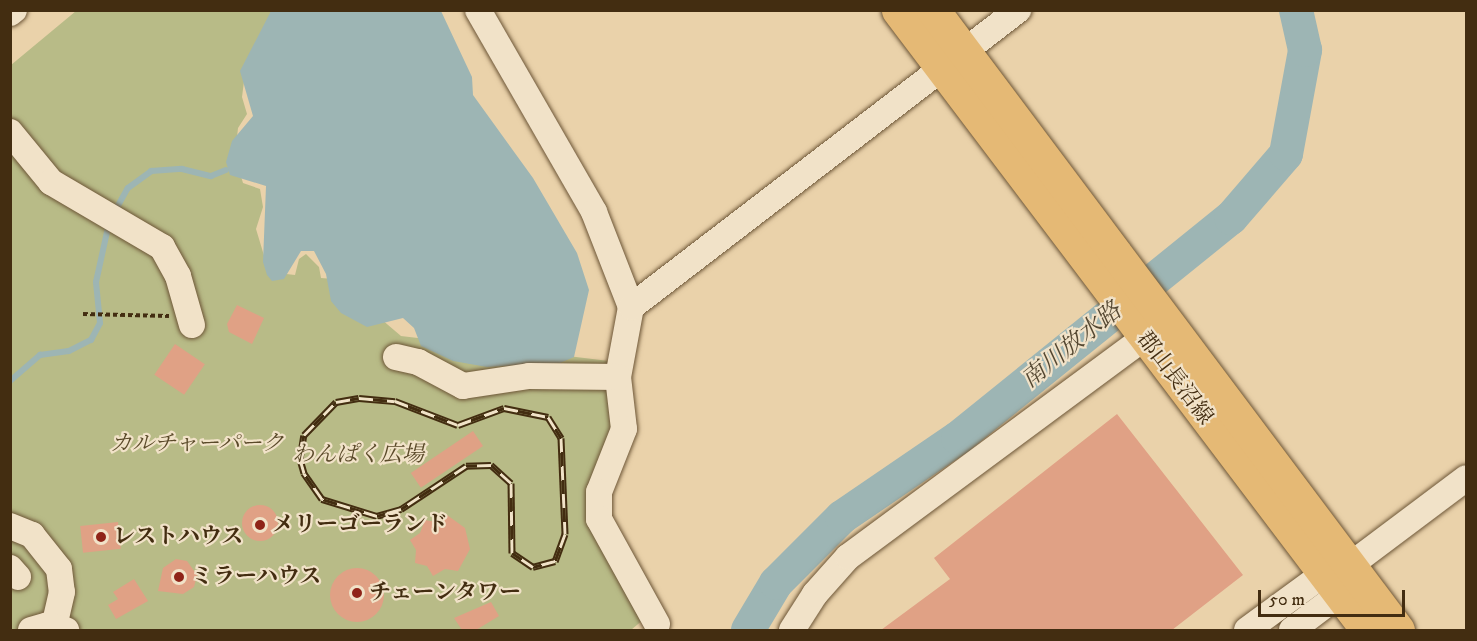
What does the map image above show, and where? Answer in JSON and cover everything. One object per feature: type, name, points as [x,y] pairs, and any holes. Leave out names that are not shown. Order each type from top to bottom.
[{"type":"main road","name":"郡山長沼線","points":[[898,10],[954,60],[1113,275],[1146,326],[1338,578],[1368,630]]},
{"type":"main road","name":"郡山長沼線","points":[[933,10],[954,60]]},
{"type":"main road","name":"郡山長沼線","points":[[1338,578],[1398,630]]},
{"type":"street","points":[[478,10],[594,212],[631,307],[618,377],[624,429],[599,492],[599,519],[655,628]]},
{"type":"street","points":[[631,307],[1018,10]]},
{"type":"street","points":[[10,132],[51,182],[162,248],[178,276],[191,320]]},
{"type":"street","points":[[792,630],[815,594],[848,557],[1146,326]]},
{"type":"street","points":[[396,357],[418,362],[463,386],[530,376],[618,377]]},
{"type":"street","points":[[1247,630],[1338,578],[1467,478]]},
{"type":"street","points":[[10,526],[32,535],[59,568],[62,592],[50,629]]},
{"type":"street","points":[[1292,630],[1338,578]]},
{"type":"path","points":[[83,314],[191,320]]},
{"type":"green space","name":"カルチャーパーク","points":[[76,11],[281,11],[246,66],[242,97],[247,114],[238,128],[235,156],[243,183],[260,189],[263,207],[256,229],[269,272],[295,275],[299,259],[306,254],[319,267],[321,278],[334,279],[401,336],[609,361],[616,416],[595,476],[644,619],[631,630],[11,630],[11,65]]},
{"type":"water","points":[[271,11],[441,11],[472,77],[473,95],[533,178],[577,253],[589,290],[574,357],[560,363],[487,367],[453,361],[421,346],[414,328],[403,318],[367,327],[341,313],[331,301],[326,274],[314,251],[301,251],[284,279],[272,281],[267,275],[263,262],[266,186],[230,175],[226,162],[232,141],[253,116],[240,71]]},
{"type":"building","points":[[237,305],[264,318],[252,344],[229,332],[227,324]]},
{"type":"building","points":[[175,344],[205,364],[184,395],[154,375]]},
{"type":"building","points":[[1117,414],[1243,575],[1172,630],[881,630],[950,579],[934,558]]},
{"type":"building","points":[[473,431],[483,446],[421,488],[411,473]]},
{"type":"building","name":"メリーゴーランド","points":[[260,505],[273,510],[278,523],[273,536],[260,541],[247,536],[242,523],[247,510]]},
{"type":"building","points":[[447,515],[465,528],[470,549],[458,571],[445,569],[433,576],[427,566],[415,563],[416,550],[410,540],[420,533],[425,520],[436,522]]},
{"type":"building","name":"レストハウス","points":[[118,522],[121,549],[83,553],[80,526]]},
{"type":"building","name":"ミラーハウス","points":[[176,559],[187,561],[197,575],[194,587],[183,594],[158,591],[163,568]]},
{"type":"building","name":"チェーンタワー","points":[[357,568],[367,570],[376,576],[382,585],[384,595],[382,605],[376,614],[367,620],[357,622],[347,620],[338,614],[332,605],[330,595],[332,585],[338,576],[347,570]]},
{"type":"building","points":[[134,579],[148,601],[116,619],[108,605],[118,599],[113,592]]},
{"type":"building","points":[[491,602],[499,616],[476,630],[462,630],[454,618]]},
{"type":"waterway","name":"南川放水路","points":[[748,630],[776,583],[842,517],[958,438],[1231,218],[1286,154],[1305,50],[1296,10]]},
{"type":"waterway","points":[[115,211],[128,188],[151,171],[182,169],[211,176],[226,170]]},
{"type":"waterway","points":[[10,381],[40,355],[69,351],[91,340],[100,323],[96,282],[109,223]]},
{"type":"railway","points":[[359,398],[395,401],[458,425],[504,408],[548,417],[561,438],[565,534],[555,561],[533,567],[512,553],[511,483],[491,465],[466,466],[401,509],[377,516],[322,499],[304,473],[300,459],[304,435],[336,402],[359,398]]},
{"type":"place","name":"メリーゴーランド","points":[[260,525]]},
{"type":"place","name":"レストハウス","points":[[101,537]]},
{"type":"place","name":"ミラーハウス","points":[[179,577]]},
{"type":"place","name":"チェーンタワー","points":[[357,593]]},
{"type":"park label","name":"わんぱく広場","points":[[358,455]]}]
